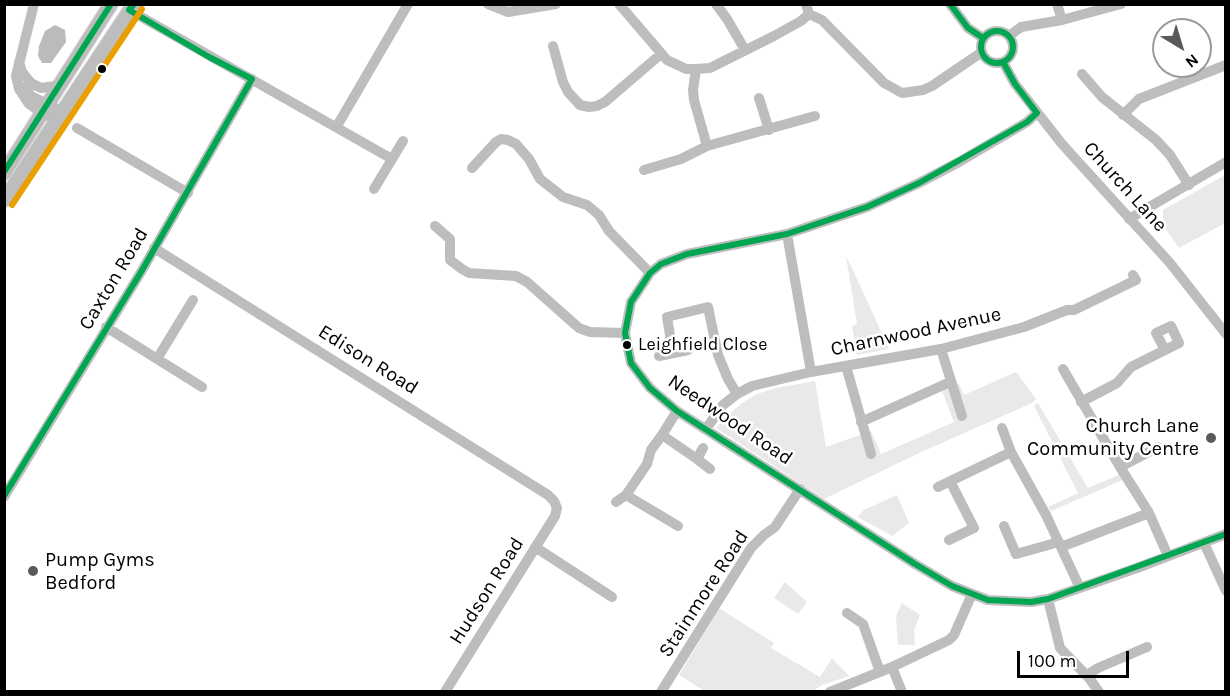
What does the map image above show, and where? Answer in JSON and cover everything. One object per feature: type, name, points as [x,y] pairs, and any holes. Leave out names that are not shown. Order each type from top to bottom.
[{"type":"main road","points":[[4,173],[111,4]]},
{"type":"main road","points":[[4,200],[132,8]]},
{"type":"street","points":[[34,4],[21,67],[16,76],[19,89],[29,104],[60,116]]},
{"type":"street","points":[[337,126],[408,4]]},
{"type":"street","points":[[488,4],[508,12],[556,4]]},
{"type":"street","points":[[619,4],[661,54],[675,65],[686,69],[710,68],[801,21],[808,9],[822,20],[884,83],[902,93],[923,90],[932,86],[982,52]]},
{"type":"street","points":[[716,4],[745,50]]},
{"type":"street","points":[[950,4],[968,28],[984,38]]},
{"type":"street","points":[[1057,4],[1062,20]]},
{"type":"street","points":[[1009,36],[1021,27],[1062,20],[1121,4]]},
{"type":"street","points":[[132,8],[209,57],[337,126],[392,159]]},
{"type":"street","points":[[1001,31],[1009,36],[1013,42],[1013,50],[1009,57],[1002,62],[995,63],[987,60],[981,45],[984,38],[990,32],[1001,31]]},
{"type":"street","points":[[553,46],[568,92],[580,105],[589,107],[605,102],[661,54]]},
{"type":"street","name":"Church Lane","points":[[1002,62],[1015,84],[1091,178],[1170,263],[1226,334]]},
{"type":"street","points":[[1124,115],[1139,99],[1226,65]]},
{"type":"street","points":[[21,67],[31,83],[41,88],[55,86],[63,80]]},
{"type":"street","points":[[696,69],[694,100],[707,146]]},
{"type":"street","points":[[1082,74],[1102,97],[1156,140],[1170,155],[1189,185]]},
{"type":"street","name":"Caxton Road","points":[[4,497],[188,193],[252,79]]},
{"type":"street","points":[[759,98],[769,130]]},
{"type":"street","name":"Needwood Road","points":[[1037,112],[1027,122],[987,146],[919,183],[867,207],[787,234],[687,254],[661,264],[650,273],[631,302],[625,333],[631,363],[656,394],[677,411],[915,564],[952,586],[988,600],[1031,602],[1048,599],[1226,534]]},
{"type":"street","points":[[644,170],[681,159],[707,146],[818,116]]},
{"type":"street","points":[[77,128],[188,193]]},
{"type":"street","points":[[472,168],[501,139],[516,144],[530,159],[540,179],[563,197],[587,205],[650,273]]},
{"type":"street","points":[[374,189],[403,141]]},
{"type":"street","points":[[1129,219],[1226,162]]},
{"type":"street","points":[[435,226],[450,239],[450,260],[469,273],[516,276],[527,282],[579,328],[590,332],[625,333]]},
{"type":"street","points":[[787,234],[811,372]]},
{"type":"street","name":"Edison Road","points":[[154,248],[548,495],[557,508]]},
{"type":"street","name":"Charnwood Avenue","points":[[706,429],[723,405],[752,386],[811,372],[941,349],[1024,327],[1068,310],[1074,310],[1136,280],[1132,275]]},
{"type":"street","points":[[157,359],[193,300]]},
{"type":"street","points":[[674,353],[667,317],[708,308],[718,355],[737,394]]},
{"type":"street","points":[[106,327],[202,387]]},
{"type":"street","points":[[941,349],[950,382],[963,408]]},
{"type":"street","points":[[659,356],[688,350]]},
{"type":"street","points":[[1081,402],[1117,383],[1131,367],[1165,350]]},
{"type":"street","points":[[846,366],[866,450]]},
{"type":"street","points":[[1063,369],[1149,513],[1168,556]]},
{"type":"street","points":[[861,422],[950,382]]},
{"type":"street","points":[[616,502],[626,495],[648,464],[651,450],[677,411]]},
{"type":"street","points":[[1002,428],[1011,452],[1047,515],[1080,588]]},
{"type":"street","points":[[662,435],[710,469]]},
{"type":"street","points":[[1119,466],[1158,447]]},
{"type":"street","points":[[697,459],[704,448]]},
{"type":"street","points":[[938,487],[1011,452]]},
{"type":"street","points":[[949,540],[974,528],[950,482]]},
{"type":"street","name":"Stainmore Road","points":[[661,692],[751,548],[776,527],[800,489]]},
{"type":"street","points":[[626,495],[678,526]]},
{"type":"street","name":"Hudson Road","points":[[445,692],[555,516],[557,508]]},
{"type":"street","points":[[1004,526],[1017,554],[1060,544],[1149,513]]},
{"type":"street","points":[[1204,543],[1226,591]]},
{"type":"street","points":[[535,547],[612,597]]},
{"type":"street","points":[[830,692],[939,646],[954,636],[972,594]]},
{"type":"street","points":[[1048,599],[1060,648],[1087,675],[1099,692]]},
{"type":"street","points":[[847,613],[864,624],[880,672]]},
{"type":"street","points":[[1087,675],[1147,647]]},
{"type":"street","points":[[892,667],[902,692]]},
{"type":"shaded area","points":[[55,25],[65,30],[66,42],[51,63],[42,63],[38,56],[39,46],[45,31]]},
{"type":"shaded area","points":[[1225,175],[1225,223],[1179,248],[1163,225],[1163,210]]},
{"type":"shaded area","points":[[846,256],[889,349],[857,355],[852,326],[857,324]]},
{"type":"shaded area","points":[[1016,372],[1036,399],[1032,403],[917,454],[824,499],[716,428],[742,403],[757,394],[815,381],[826,447],[871,431],[881,454],[954,422],[942,391],[959,384],[964,395]]},
{"type":"shaded area","points":[[1038,403],[1088,488],[1121,474],[1125,479],[1051,511],[1048,507],[1078,493],[1034,406]]},
{"type":"shaded area","points":[[897,495],[909,523],[892,536],[858,517],[864,510]]},
{"type":"shaded area","points":[[785,582],[807,602],[798,614],[774,598]]},
{"type":"shaded area","points":[[902,603],[920,615],[914,630],[915,645],[898,645],[896,616]]},
{"type":"shaded area","points":[[719,608],[774,643],[771,648],[820,677],[832,658],[849,676],[822,685],[813,691],[706,692],[679,675]]},
{"type":"transit line","points":[[4,172],[111,4]]},
{"type":"transit line","points":[[4,496],[141,272],[252,79],[209,57],[129,10],[134,4]]},
{"type":"transit line","points":[[950,4],[968,28],[983,38]]},
{"type":"transit line","points":[[12,205],[142,9]]},
{"type":"transit line","points":[[997,31],[1008,36],[1013,47],[1008,58],[997,63],[986,58],[981,47],[986,36],[997,31]]},
{"type":"transit line","points":[[1003,62],[1015,84],[1037,113],[1027,122],[919,183],[867,207],[787,234],[687,254],[661,264],[650,273],[631,302],[625,333],[631,363],[650,388],[677,411],[915,564],[952,586],[988,600],[1031,602],[1048,599],[1226,534]]},
{"type":"place","name":"Leighfield Close","points":[[627,345]]},
{"type":"place","name":"Church Lane Community Centre","points":[[1211,438]]},
{"type":"place","name":"Pump Gyms Bedford","points":[[33,571]]}]
